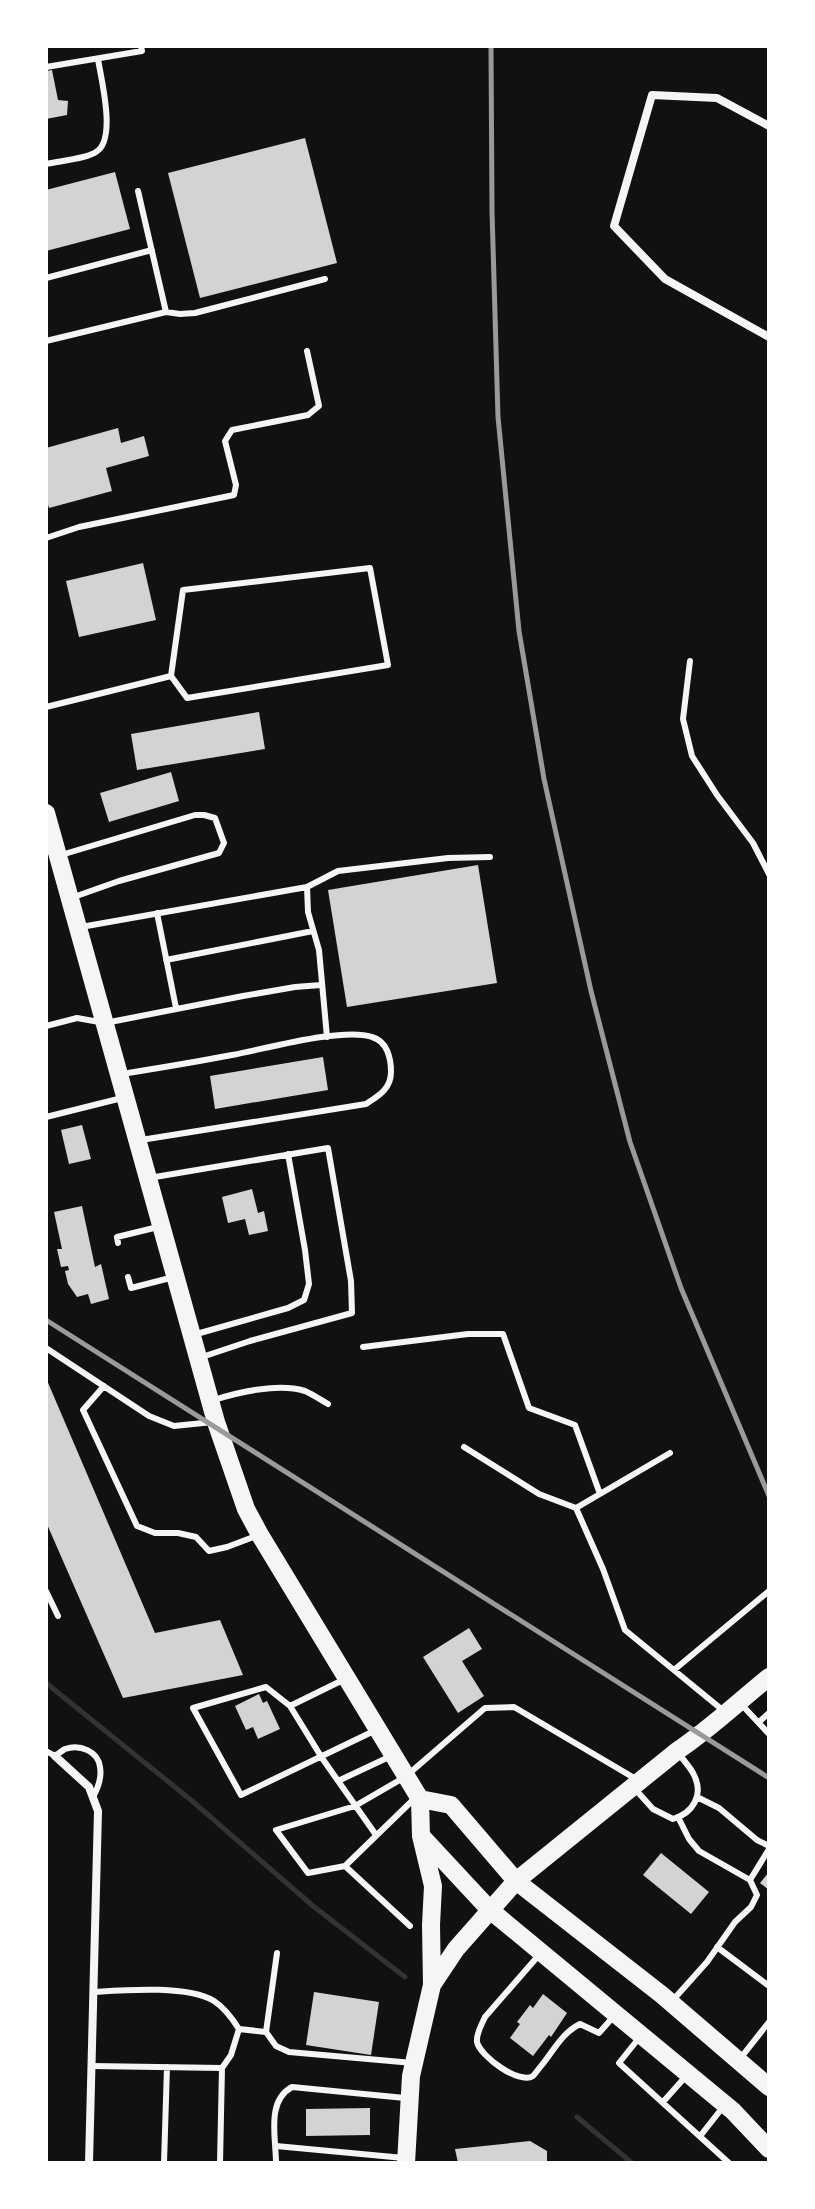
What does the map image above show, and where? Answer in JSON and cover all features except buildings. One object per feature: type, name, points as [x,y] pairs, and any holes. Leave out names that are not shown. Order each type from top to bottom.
[{"type":"main road","points":[[47,819],[216,1422],[246,1509],[419,1797],[421,1836],[433,1886],[432,1985],[413,2063],[406,2160]]},
{"type":"main road","points":[[432,1985],[456,1949],[516,1881],[677,1751],[702,1735],[769,1677]]},
{"type":"main road","points":[[419,1797],[451,1805],[516,1881],[670,2002],[769,2087]]},
{"type":"main road","points":[[421,1836],[490,1910],[725,2105],[769,2149]]},
{"type":"street","points":[[769,126],[717,98],[652,95],[614,226],[665,279],[769,337]]},
{"type":"street","points":[[50,1754],[89,1787],[98,1811],[89,2163]]},
{"type":"lane","points":[[46,67],[142,51],[141,46]]},
{"type":"lane","points":[[46,164],[96,153],[103,145],[107,120],[98,59]]},
{"type":"lane","points":[[138,191],[166,312]]},
{"type":"lane","points":[[46,278],[152,250]]},
{"type":"lane","points":[[46,341],[166,312],[195,313],[325,279]]},
{"type":"lane","points":[[46,538],[79,527],[234,495],[236,485],[225,441],[232,430],[308,415],[319,406],[307,351]]},
{"type":"lane","points":[[370,568],[388,665],[187,698],[171,676],[183,590],[370,568]]},
{"type":"lane","points":[[690,661],[683,719],[692,756],[753,843],[769,874]]},
{"type":"lane","points":[[46,707],[171,676]]},
{"type":"lane","points":[[58,856],[195,815],[215,818],[224,843],[219,853],[119,881],[70,899]]},
{"type":"lane","points":[[78,927],[307,887],[338,871],[401,862],[490,857]]},
{"type":"lane","points":[[307,887],[308,912],[319,950],[327,1037]]},
{"type":"lane","points":[[157,913],[176,1008]]},
{"type":"lane","points":[[166,960],[313,931]]},
{"type":"lane","points":[[46,1026],[77,1018],[105,1023],[295,987],[321,985]]},
{"type":"lane","points":[[119,1075],[343,1033],[371,1036],[382,1041],[389,1055],[391,1075],[384,1092],[366,1104],[138,1141]]},
{"type":"lane","points":[[46,1117],[126,1097]]},
{"type":"lane","points":[[148,1178],[328,1148],[351,1281],[352,1313],[250,1341],[199,1359]]},
{"type":"lane","points":[[192,1335],[288,1308],[304,1300],[309,1284],[288,1154]]},
{"type":"lane","points":[[118,1243],[117,1237],[161,1227]]},
{"type":"lane","points":[[128,1277],[131,1288],[176,1276]]},
{"type":"lane","points":[[363,1347],[468,1334],[503,1334],[529,1408],[575,1425],[600,1494]]},
{"type":"lane","points":[[46,1348],[149,1416],[174,1426],[216,1422]]},
{"type":"lane","points":[[104,1386],[83,1410],[137,1526],[155,1533],[196,1537],[209,1551],[260,1535]]},
{"type":"lane","points":[[211,1401],[241,1391],[279,1389],[304,1391],[328,1404]]},
{"type":"lane","points":[[464,1447],[539,1494],[576,1508],[625,1630],[674,1670],[759,1722],[769,1734]]},
{"type":"lane","points":[[576,1508],[670,1453]]},
{"type":"lane","points":[[46,1591],[58,1616]]},
{"type":"lane","points":[[674,1670],[769,1591]]},
{"type":"lane","points":[[290,1706],[346,1678]]},
{"type":"lane","points":[[376,1835],[322,1758],[290,1706],[266,1687],[193,1708],[241,1795],[322,1758],[378,1730]]},
{"type":"lane","points":[[419,1797],[345,1866],[308,1873],[276,1830],[355,1806],[405,1777],[485,1708],[514,1707],[636,1784],[653,1809],[673,1819],[696,1804],[699,1789],[694,1775],[677,1751]]},
{"type":"lane","points":[[759,1722],[769,1713]]},
{"type":"lane","points":[[50,1754],[81,1747],[92,1752],[100,1764],[100,1782],[93,1798]]},
{"type":"lane","points":[[338,1781],[393,1756]]},
{"type":"lane","points":[[697,1797],[719,1808],[769,1847],[750,1880]]},
{"type":"lane","points":[[670,2002],[735,1922],[751,1907],[757,1895],[750,1880],[699,1851],[678,1817]]},
{"type":"lane","points":[[345,1866],[410,1926]]},
{"type":"lane","points":[[717,1947],[769,1986]]},
{"type":"lane","points":[[541,1952],[485,2017],[477,2042],[485,2054],[512,2075],[523,2078],[534,2076],[568,2030],[580,2024],[599,2033],[616,2013]]},
{"type":"lane","points":[[277,1953],[266,2032],[276,2046],[289,2052],[413,2063]]},
{"type":"lane","points":[[93,1992],[132,1990],[197,1994],[229,2013],[239,2029],[231,2055],[222,2068],[220,2163]]},
{"type":"lane","points":[[739,2060],[769,2022]]},
{"type":"lane","points":[[239,2029],[266,2032]]},
{"type":"lane","points":[[642,2034],[619,2063],[729,2163]]},
{"type":"lane","points":[[92,2066],[222,2068]]},
{"type":"lane","points":[[164,2163],[167,2067]]},
{"type":"lane","points":[[663,2102],[688,2075]]},
{"type":"lane","points":[[276,2163],[274,2119],[277,2102],[284,2091],[292,2087],[409,2098]]},
{"type":"lane","points":[[701,2135],[725,2105]]},
{"type":"lane","points":[[276,2146],[406,2160]]},
{"type":"waterway","points":[[46,1683],[191,1800],[313,1906],[405,1977]]},
{"type":"waterway","points":[[577,2117],[632,2163]]},
{"type":"railway","points":[[491,46],[498,417],[519,631],[544,779],[591,991],[630,1142],[681,1288],[769,1496]]},
{"type":"railway","points":[[46,1320],[769,1778]]}]
